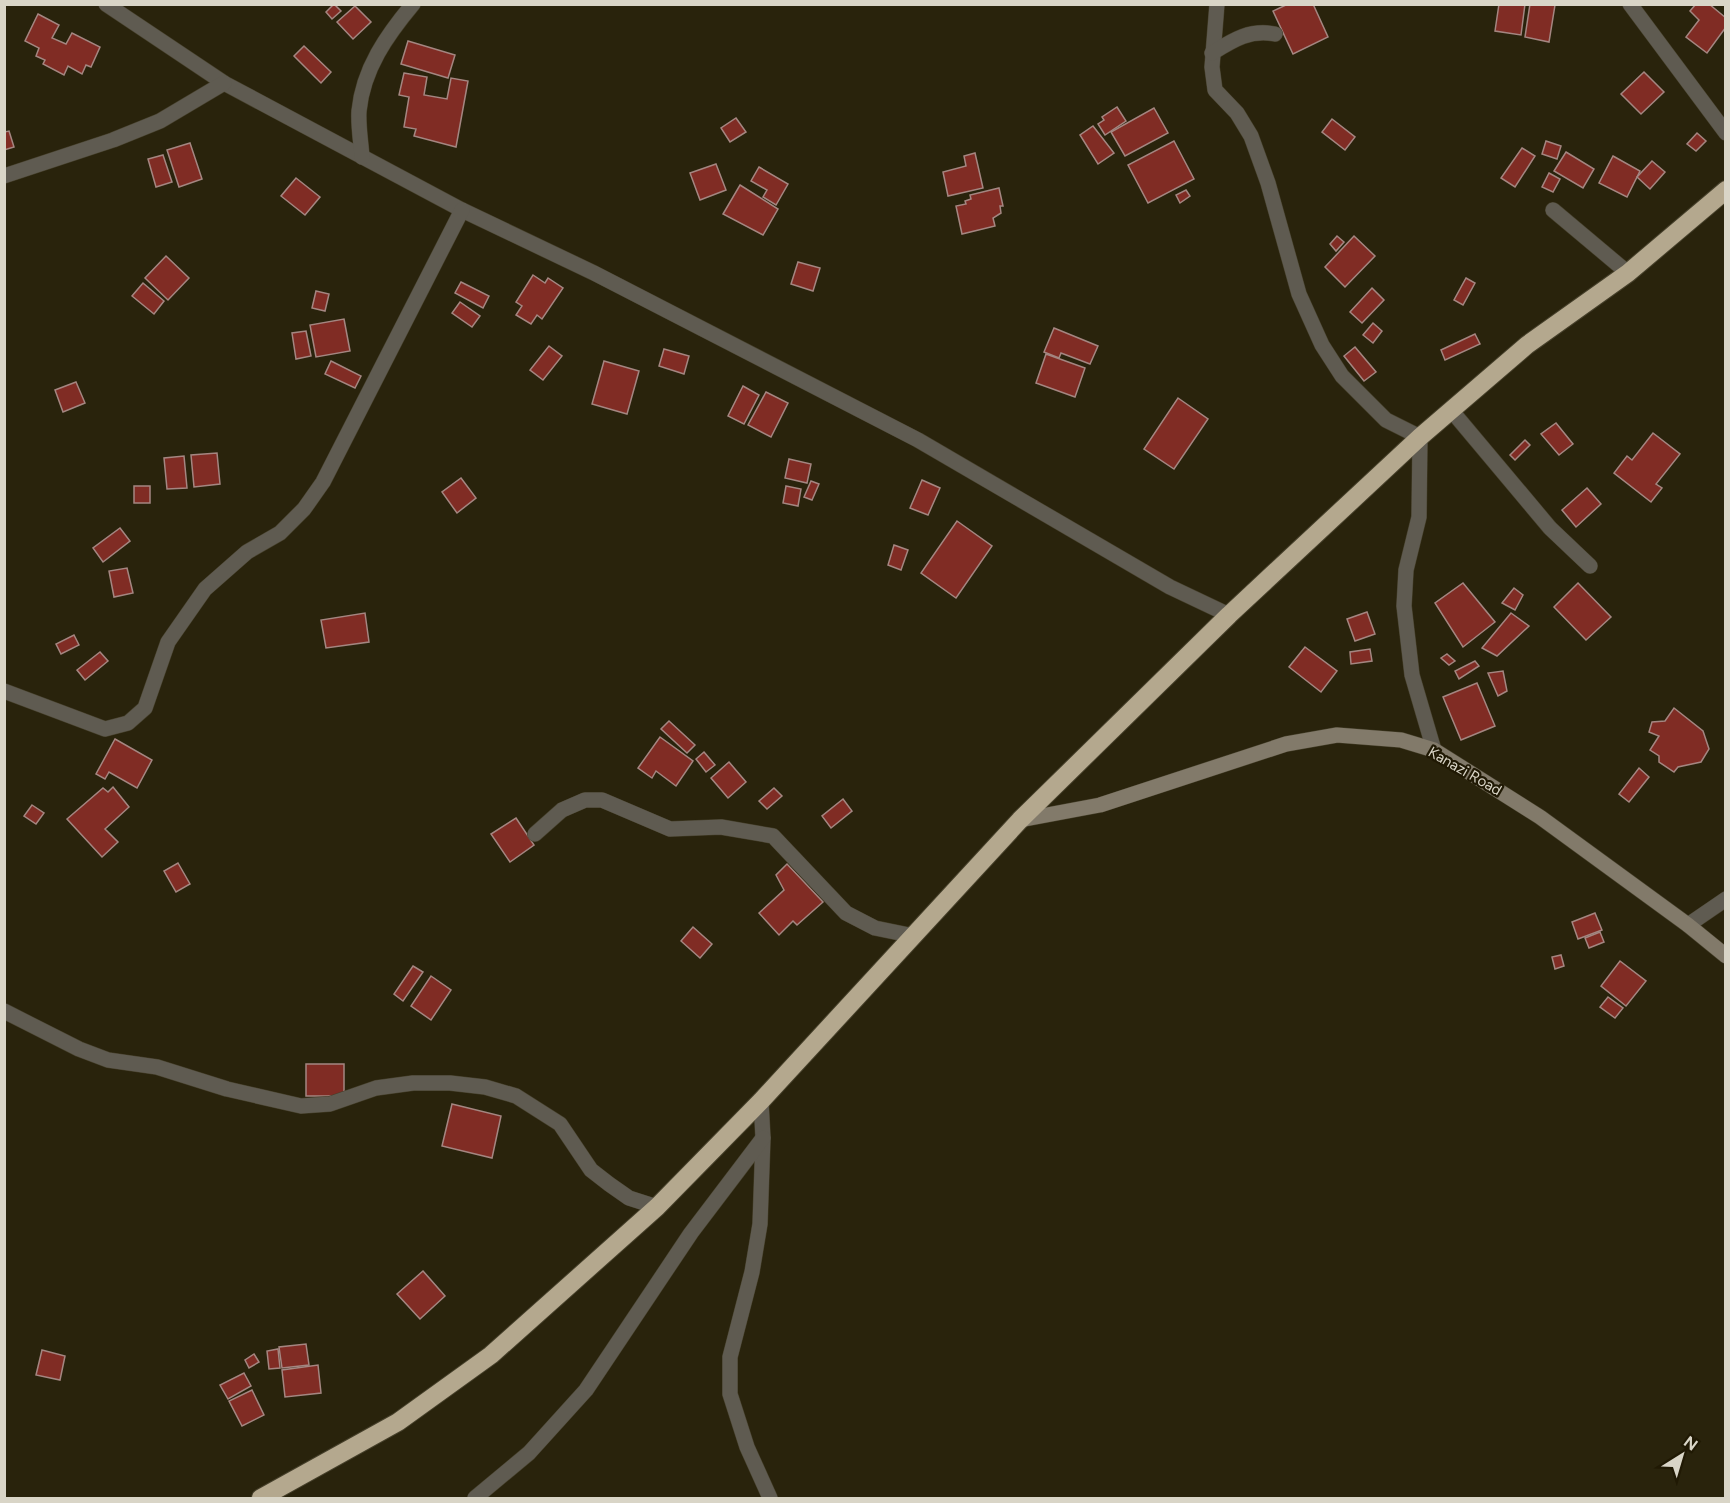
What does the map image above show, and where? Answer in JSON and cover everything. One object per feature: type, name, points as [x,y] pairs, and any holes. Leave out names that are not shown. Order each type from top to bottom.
[{"type":"highway","points":[[261,1498],[398,1422],[491,1355],[657,1207],[761,1101],[1020,820],[1229,615],[1451,410],[1527,345],[1628,273],[1725,190]]},
{"type":"main road","name":"Kanazi Road","points":[[1020,820],[1100,805],[1286,744],[1337,735],[1389,738],[1434,750],[1540,817],[1688,925],[1725,956]]},
{"type":"street","points":[[106,4],[224,82],[462,210],[594,273],[909,435],[1170,587],[1229,615]]},
{"type":"street","points":[[362,157],[359,111],[367,74],[391,30],[413,4]]},
{"type":"street","points":[[1216,4],[1212,53],[1215,90],[1237,112],[1251,136],[1268,183],[1299,294],[1322,345],[1341,376],[1386,420],[1420,437],[1419,517],[1407,570],[1404,606],[1412,675],[1434,750]]},
{"type":"street","points":[[1630,4],[1725,133]]},
{"type":"street","points":[[1212,53],[1241,36],[1254,32],[1275,34]]},
{"type":"street","points":[[4,176],[113,140],[160,121],[224,82]]},
{"type":"street","points":[[4,691],[105,729],[128,723],[145,708],[168,642],[205,589],[247,552],[280,533],[304,509],[323,482],[462,210]]},
{"type":"street","points":[[1553,210],[1628,273]]},
{"type":"street","points":[[1451,410],[1550,528],[1590,566]]},
{"type":"street","points":[[535,834],[562,810],[585,800],[602,800],[670,829],[721,827],[773,836],[846,913],[875,928],[914,936]]},
{"type":"street","points":[[1688,925],[1725,899]]},
{"type":"street","points":[[4,1011],[79,1049],[108,1059],[157,1067],[227,1089],[301,1106],[330,1104],[376,1088],[413,1083],[450,1083],[486,1087],[516,1096],[542,1110],[560,1124],[591,1170],[609,1185],[629,1198],[657,1207]]},
{"type":"street","points":[[761,1101],[763,1138],[760,1224],[752,1272],[730,1357],[730,1394],[747,1447],[770,1498]]},
{"type":"street","points":[[475,1498],[529,1453],[586,1390],[708,1209],[763,1138]]},
{"type":"building","points":[[334,4],[341,11],[332,19],[326,12]]},
{"type":"building","points":[[1288,4],[1313,4],[1328,37],[1293,54],[1273,11]]},
{"type":"building","points":[[1499,4],[1525,4],[1521,35],[1495,31]]},
{"type":"building","points":[[1530,4],[1555,5],[1549,42],[1525,37]]},
{"type":"building","points":[[1696,4],[1709,4],[1726,18],[1726,27],[1707,53],[1686,37],[1699,20],[1690,11]]},
{"type":"building","points":[[355,6],[371,22],[353,39],[337,22]]},
{"type":"building","points":[[38,14],[59,25],[52,38],[66,44],[72,33],[100,47],[91,67],[86,65],[82,74],[68,66],[64,75],[43,64],[45,60],[36,56],[39,48],[25,41]]},
{"type":"building","points":[[408,41],[455,55],[448,78],[401,64]]},
{"type":"building","points":[[304,46],[331,72],[321,83],[294,56]]},
{"type":"building","points":[[1644,72],[1664,92],[1641,114],[1621,94]]},
{"type":"building","points":[[404,73],[427,77],[424,95],[447,99],[451,78],[468,81],[456,147],[414,136],[416,129],[404,127],[409,97],[399,95]]},
{"type":"building","points":[[1117,107],[1126,121],[1105,135],[1098,124],[1104,120],[1102,117]]},
{"type":"building","points":[[1154,108],[1168,133],[1125,156],[1111,132]]},
{"type":"building","points":[[736,118],[746,132],[730,142],[721,128]]},
{"type":"building","points":[[1332,119],[1355,137],[1345,150],[1322,132]]},
{"type":"building","points":[[1093,126],[1114,153],[1098,164],[1080,135]]},
{"type":"building","points":[[9,131],[14,147],[4,150],[4,132]]},
{"type":"building","points":[[1697,133],[1706,141],[1696,151],[1687,144]]},
{"type":"building","points":[[1174,141],[1194,179],[1148,203],[1128,165]]},
{"type":"building","points":[[1546,141],[1561,146],[1557,159],[1542,154]]},
{"type":"building","points":[[190,143],[202,179],[179,187],[167,150]]},
{"type":"building","points":[[1522,148],[1535,156],[1515,187],[1501,178]]},
{"type":"building","points":[[1566,152],[1594,169],[1583,188],[1554,171]]},
{"type":"building","points":[[975,153],[983,188],[948,196],[943,172],[966,166],[964,156]]},
{"type":"building","points":[[163,155],[172,182],[156,187],[148,159]]},
{"type":"building","points":[[1613,156],[1640,171],[1627,197],[1599,183]]},
{"type":"building","points":[[1652,161],[1665,172],[1650,189],[1637,177]]},
{"type":"building","points":[[716,164],[726,190],[700,200],[690,173]]},
{"type":"building","points":[[759,167],[788,184],[776,205],[763,197],[767,190],[751,181]]},
{"type":"building","points":[[1549,173],[1560,179],[1553,192],[1542,187]]},
{"type":"building","points":[[296,178],[320,197],[305,215],[281,196]]},
{"type":"building","points":[[740,185],[778,209],[763,235],[723,214]]},
{"type":"building","points":[[999,188],[1003,206],[1000,206],[1001,213],[993,218],[995,226],[962,234],[956,206],[966,204],[965,201],[971,199],[970,195]]},
{"type":"building","points":[[1186,190],[1190,196],[1180,203],[1176,195]]},
{"type":"building","points":[[1337,236],[1344,242],[1336,251],[1330,244]]},
{"type":"building","points":[[1354,236],[1375,256],[1345,287],[1325,267]]},
{"type":"building","points":[[166,256],[189,278],[168,300],[145,278]]},
{"type":"building","points":[[798,262],[820,268],[813,291],[791,284]]},
{"type":"building","points":[[533,275],[545,283],[548,278],[563,288],[542,319],[537,315],[531,324],[516,315],[522,306],[516,302]]},
{"type":"building","points":[[1466,278],[1475,283],[1463,305],[1454,300]]},
{"type":"building","points":[[461,282],[489,296],[483,308],[455,293]]},
{"type":"building","points":[[143,283],[164,301],[154,314],[132,296]]},
{"type":"building","points":[[1372,288],[1384,300],[1362,323],[1350,312]]},
{"type":"building","points":[[316,291],[329,294],[325,311],[312,308]]},
{"type":"building","points":[[460,302],[480,316],[472,327],[452,313]]},
{"type":"building","points":[[344,319],[350,351],[316,357],[310,325]]},
{"type":"building","points":[[1373,323],[1382,331],[1373,343],[1363,335]]},
{"type":"building","points":[[1054,328],[1098,346],[1090,364],[1061,353],[1059,358],[1044,352]]},
{"type":"building","points":[[306,331],[311,356],[296,359],[292,333]]},
{"type":"building","points":[[1475,334],[1480,344],[1445,360],[1441,350]]},
{"type":"building","points":[[549,346],[562,356],[543,380],[530,370]]},
{"type":"building","points":[[1355,347],[1376,372],[1364,381],[1344,356]]},
{"type":"building","points":[[664,349],[689,356],[684,374],[659,366]]},
{"type":"building","points":[[1046,354],[1085,368],[1075,397],[1036,383]]},
{"type":"building","points":[[331,361],[361,376],[355,388],[325,374]]},
{"type":"building","points":[[604,361],[639,371],[627,414],[592,404]]},
{"type":"building","points":[[76,382],[85,403],[63,412],[55,390]]},
{"type":"building","points":[[743,386],[759,395],[744,424],[728,416]]},
{"type":"building","points":[[766,392],[788,403],[771,437],[748,425]]},
{"type":"building","points":[[1178,398],[1208,419],[1174,469],[1144,449]]},
{"type":"building","points":[[1556,423],[1573,444],[1559,455],[1541,434]]},
{"type":"building","points":[[1653,433],[1680,454],[1656,484],[1662,488],[1651,502],[1614,473],[1627,456],[1632,460]]},
{"type":"building","points":[[1525,440],[1530,445],[1515,460],[1510,455]]},
{"type":"building","points":[[217,453],[220,484],[194,487],[191,455]]},
{"type":"building","points":[[184,456],[187,488],[167,489],[164,458]]},
{"type":"building","points":[[789,459],[811,464],[807,483],[785,478]]},
{"type":"building","points":[[461,478],[476,498],[457,513],[442,492]]},
{"type":"building","points":[[922,480],[940,488],[928,515],[910,508]]},
{"type":"building","points":[[811,481],[819,484],[812,500],[804,497]]},
{"type":"building","points":[[134,486],[150,486],[150,503],[134,503]]},
{"type":"building","points":[[786,486],[801,489],[798,506],[783,503]]},
{"type":"building","points":[[1587,488],[1601,504],[1576,527],[1562,510]]},
{"type":"building","points":[[957,521],[992,546],[956,598],[921,573]]},
{"type":"building","points":[[120,528],[130,541],[103,562],[93,548]]},
{"type":"building","points":[[894,545],[908,550],[901,570],[888,565]]},
{"type":"building","points":[[127,568],[133,593],[114,597],[109,571]]},
{"type":"building","points":[[1463,583],[1495,622],[1463,647],[1435,603]]},
{"type":"building","points":[[1578,583],[1611,617],[1586,640],[1554,607]]},
{"type":"building","points":[[1514,588],[1523,595],[1515,610],[1502,603]]},
{"type":"building","points":[[1367,612],[1375,634],[1355,641],[1347,619]]},
{"type":"building","points":[[365,613],[369,642],[326,648],[321,620]]},
{"type":"building","points":[[1511,613],[1529,626],[1497,656],[1482,648]]},
{"type":"building","points":[[74,635],[79,645],[61,654],[56,644]]},
{"type":"building","points":[[1305,647],[1337,671],[1321,692],[1289,667]]},
{"type":"building","points":[[1370,649],[1372,661],[1351,664],[1350,652]]},
{"type":"building","points":[[100,652],[108,661],[85,680],[77,670]]},
{"type":"building","points":[[1447,654],[1455,661],[1449,665],[1441,658]]},
{"type":"building","points":[[1475,661],[1479,666],[1459,679],[1455,671]]},
{"type":"building","points":[[1503,671],[1507,691],[1498,696],[1488,673]]},
{"type":"building","points":[[1477,683],[1495,726],[1461,740],[1443,697]]},
{"type":"building","points":[[1674,708],[1703,731],[1709,749],[1701,762],[1678,767],[1674,772],[1659,762],[1659,756],[1650,750],[1659,736],[1649,732],[1652,722],[1665,721]]},
{"type":"building","points":[[669,721],[695,745],[687,753],[661,729]]},
{"type":"building","points":[[660,737],[693,761],[676,786],[656,771],[652,778],[638,768]]},
{"type":"building","points":[[115,739],[152,760],[137,788],[109,772],[105,779],[96,774]]},
{"type":"building","points":[[704,752],[715,765],[706,772],[696,759]]},
{"type":"building","points":[[729,762],[746,782],[728,798],[711,778]]},
{"type":"building","points":[[1639,768],[1649,777],[1629,802],[1619,794]]},
{"type":"building","points":[[113,787],[129,807],[105,829],[118,842],[102,857],[67,819],[103,788],[108,792]]},
{"type":"building","points":[[774,788],[782,796],[767,809],[759,801]]},
{"type":"building","points":[[843,799],[852,811],[831,828],[822,816]]},
{"type":"building","points":[[32,805],[44,813],[36,824],[24,816]]},
{"type":"building","points":[[516,818],[534,845],[510,862],[491,834]]},
{"type":"building","points":[[178,863],[190,884],[176,892],[164,871]]},
{"type":"building","points":[[787,864],[823,902],[797,925],[793,921],[779,935],[759,913],[784,890],[776,875]]},
{"type":"building","points":[[1595,913],[1602,930],[1578,939],[1572,922]]},
{"type":"building","points":[[693,927],[712,944],[700,958],[681,941]]},
{"type":"building","points":[[1600,932],[1604,942],[1589,948],[1585,938]]},
{"type":"building","points":[[1561,955],[1564,966],[1555,969],[1552,957]]},
{"type":"building","points":[[1620,961],[1646,981],[1626,1006],[1601,986]]},
{"type":"building","points":[[413,966],[423,972],[403,1001],[394,994]]},
{"type":"building","points":[[431,976],[451,990],[431,1020],[411,1006]]},
{"type":"building","points":[[1608,997],[1623,1008],[1615,1018],[1600,1007]]},
{"type":"building","points":[[306,1064],[344,1064],[344,1096],[306,1096]]},
{"type":"building","points":[[452,1104],[501,1116],[492,1158],[442,1146]]},
{"type":"building","points":[[423,1271],[445,1296],[420,1319],[397,1294]]},
{"type":"building","points":[[306,1344],[309,1365],[282,1368],[279,1347]]},
{"type":"building","points":[[278,1349],[280,1368],[269,1369],[267,1351]]},
{"type":"building","points":[[42,1350],[65,1356],[60,1380],[36,1375]]},
{"type":"building","points":[[254,1354],[259,1362],[249,1368],[245,1360]]},
{"type":"building","points":[[318,1365],[321,1393],[285,1397],[282,1370]]},
{"type":"building","points":[[244,1373],[251,1386],[228,1399],[220,1385]]},
{"type":"building","points":[[252,1390],[264,1415],[242,1426],[229,1401]]}]
